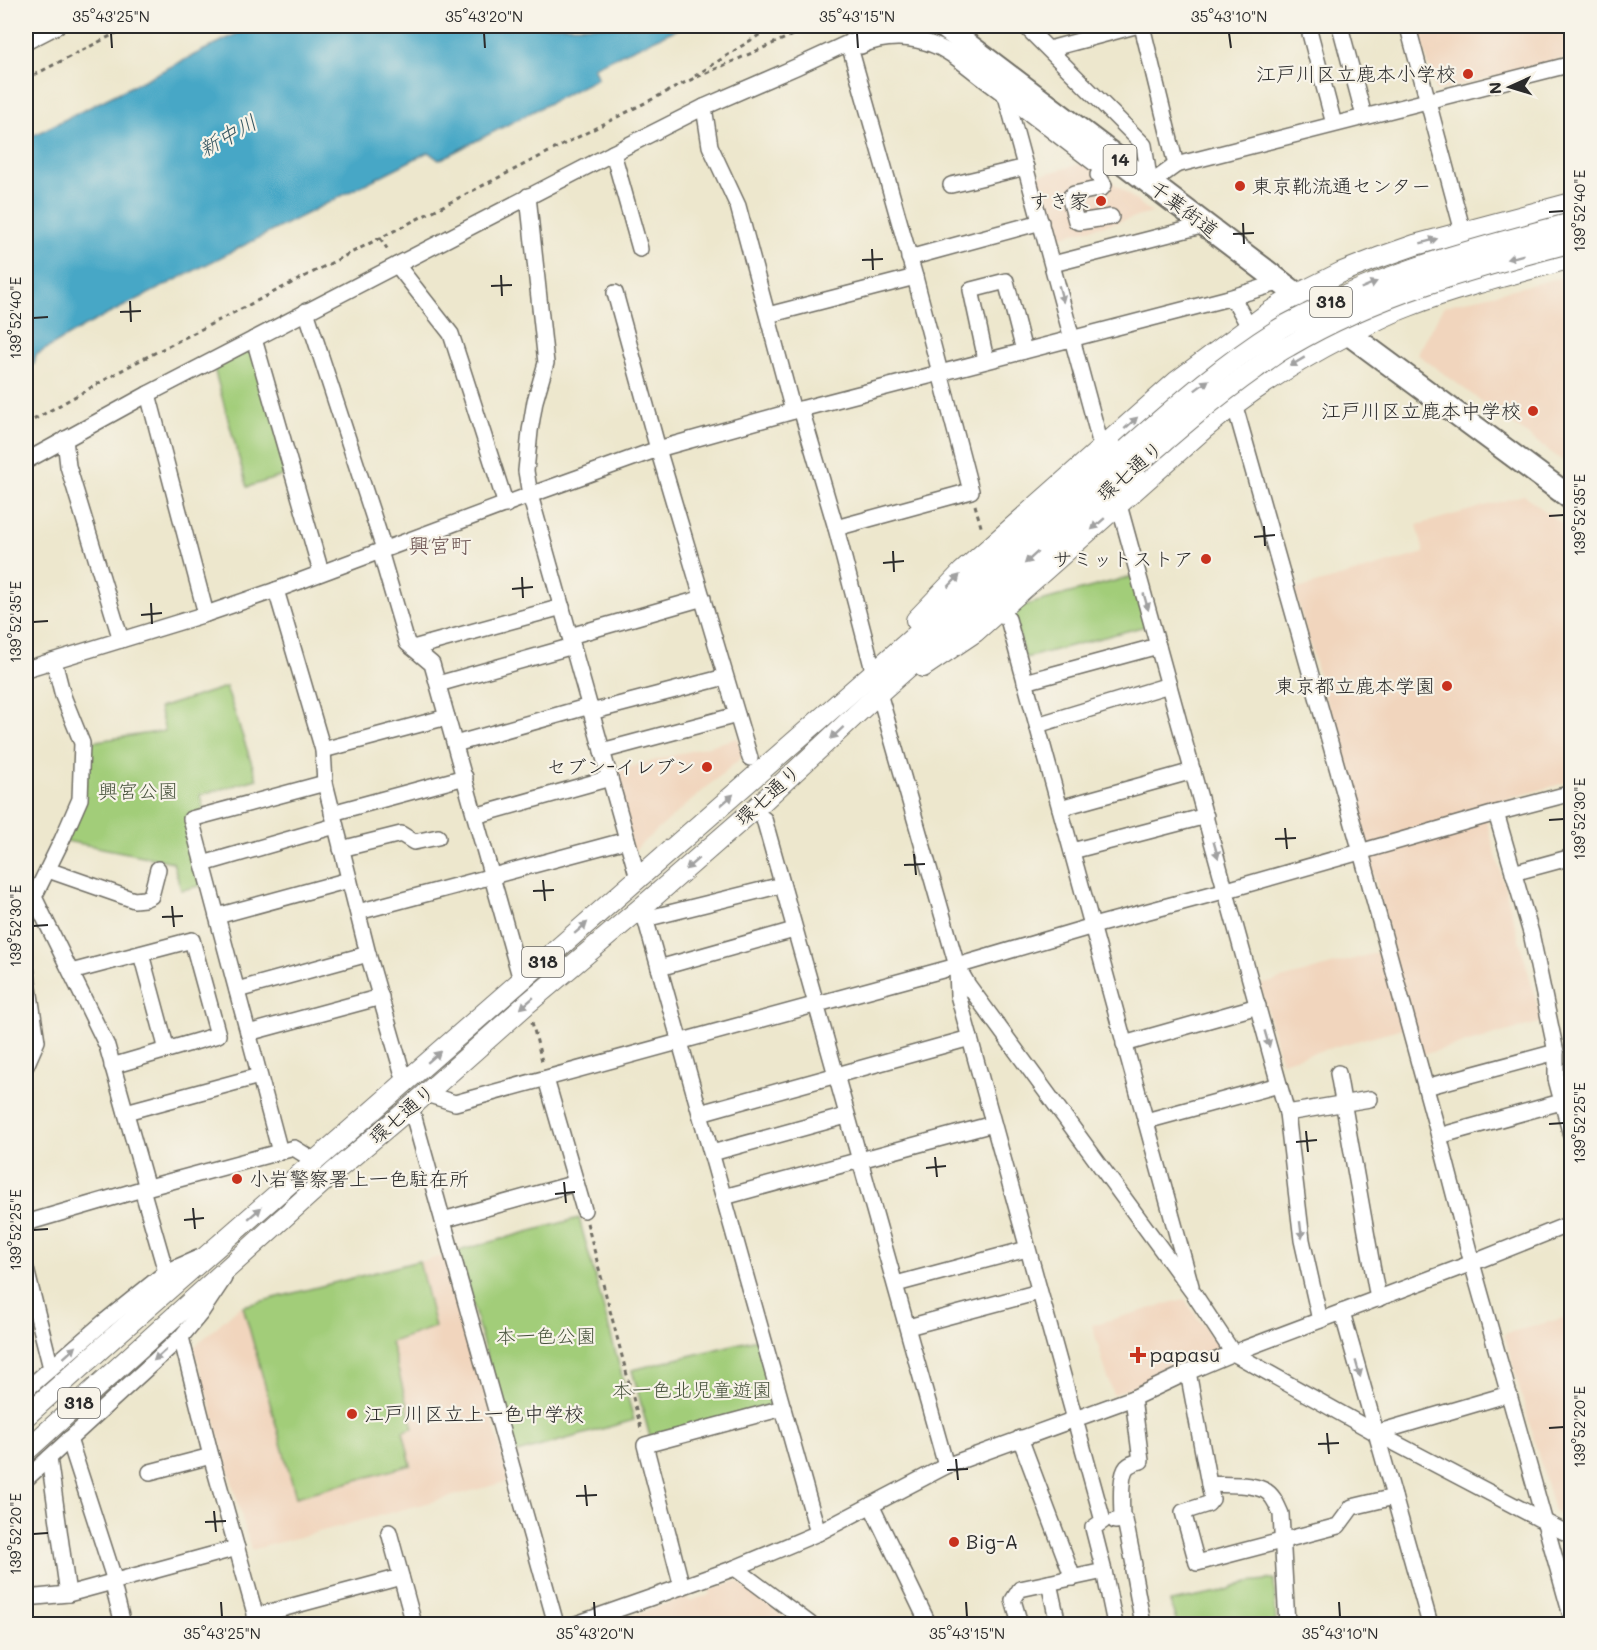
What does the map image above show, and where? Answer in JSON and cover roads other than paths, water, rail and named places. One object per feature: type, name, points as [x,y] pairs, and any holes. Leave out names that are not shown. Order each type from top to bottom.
[{"type":"highway","name":"千葉街道","points":[[943,26],[1349,334],[1572,498]]},
{"type":"main road","points":[[874,672],[917,619],[962,572],[1177,381],[1249,327],[1289,288],[1342,273],[1415,245],[1572,203]]},
{"type":"main road","name":"環七通り","points":[[26,1451],[334,1172],[528,1003],[644,913],[1132,457],[1187,396],[1277,330],[1370,284],[1485,246],[1572,223]]},
{"type":"main road","name":"環七通り","points":[[26,1416],[211,1251],[874,672],[1132,457],[1287,347],[1328,324],[1421,285],[1572,242]]},
{"type":"main road","points":[[879,693],[975,632],[1234,404],[1285,369],[1349,334],[1409,306],[1485,281],[1572,258]]},
{"type":"street","points":[[26,42],[57,26]]},
{"type":"street","points":[[26,461],[306,311],[704,106],[885,26]]},
{"type":"street","points":[[1025,26],[1144,145],[1150,183],[1176,165],[1572,64]]},
{"type":"street","points":[[1049,48],[1135,26]]},
{"type":"street","points":[[1142,26],[1176,165]]},
{"type":"street","points":[[1308,26],[1334,124]]},
{"type":"street","points":[[1340,26],[1364,116]]},
{"type":"street","points":[[1409,26],[1463,232]]},
{"type":"street","points":[[796,67],[808,72],[878,40],[900,38],[939,46],[1102,169],[1118,158]]},
{"type":"street","points":[[836,528],[971,491],[915,278],[850,51]]},
{"type":"street","points":[[1006,96],[1102,449]]},
{"type":"street","points":[[704,106],[710,146],[738,206],[768,315],[836,528],[879,693],[957,966],[958,995],[1103,1521]]},
{"type":"street","points":[[613,153],[640,249]]},
{"type":"street","points":[[951,185],[1026,167]]},
{"type":"street","points":[[1098,175],[1104,185],[1102,188],[1071,196],[1076,221],[1111,217]]},
{"type":"street","points":[[528,196],[546,363],[530,431],[526,471],[530,495],[638,878]]},
{"type":"street","points":[[909,258],[1041,222]]},
{"type":"street","points":[[1053,264],[1205,225]]},
{"type":"street","points":[[397,265],[451,333],[506,505]]},
{"type":"street","points":[[768,315],[915,278]]},
{"type":"street","points":[[986,360],[970,290],[1006,281],[1024,351]]},
{"type":"street","points":[[26,669],[276,590],[658,449],[1072,338],[1229,298],[1289,288]]},
{"type":"street","points":[[615,293],[658,449],[750,758]]},
{"type":"street","points":[[1229,298],[1237,305],[1249,327]]},
{"type":"street","points":[[306,311],[382,550],[407,643],[432,664],[522,980]]},
{"type":"street","points":[[254,339],[321,572]]},
{"type":"street","points":[[1221,347],[1234,404],[1361,852],[1472,1263],[1572,1619]]},
{"type":"street","points":[[148,394],[206,614]]},
{"type":"street","points":[[65,439],[68,466],[121,640]]},
{"type":"street","points":[[1119,505],[1280,1084],[1287,1113],[1302,1240],[1320,1320]]},
{"type":"street","points":[[276,590],[323,750],[325,783],[341,849],[405,1082]]},
{"type":"street","points":[[438,684],[702,598]]},
{"type":"street","points":[[413,648],[562,607]]},
{"type":"street","points":[[1008,618],[1194,1294]]},
{"type":"street","points":[[1025,682],[1158,646]]},
{"type":"street","points":[[26,915],[80,799],[82,743],[63,696],[54,661]]},
{"type":"street","points":[[455,744],[725,677]]},
{"type":"street","points":[[1037,725],[1169,685]]},
{"type":"street","points":[[602,752],[737,715]]},
{"type":"street","points":[[323,750],[447,717]]},
{"type":"street","points":[[1060,808],[1193,771]]},
{"type":"street","points":[[203,864],[465,777]]},
{"type":"street","points":[[475,816],[610,778]]},
{"type":"street","points":[[280,1152],[191,819],[325,783]]},
{"type":"street","points":[[556,1624],[443,1220],[418,1101],[455,1103],[957,966],[1572,793]]},
{"type":"street","points":[[1496,813],[1531,933],[1556,1052],[1556,1079],[1572,1139]]},
{"type":"street","points":[[1072,851],[1206,816]]},
{"type":"street","points":[[764,819],[858,1160],[896,1284],[946,1466]]},
{"type":"street","points":[[341,849],[401,834],[414,842],[438,837]]},
{"type":"street","points":[[357,912],[627,840]]},
{"type":"street","points":[[1513,873],[1572,857]]},
{"type":"street","points":[[48,870],[134,900],[151,896],[158,868]]},
{"type":"street","points":[[217,916],[349,880]]},
{"type":"street","points":[[782,885],[644,913],[818,1533]]},
{"type":"street","points":[[34,897],[107,1046],[166,1272]]},
{"type":"street","points":[[659,968],[794,930]]},
{"type":"street","points":[[71,972],[192,940],[218,1035],[112,1066]]},
{"type":"street","points":[[141,954],[167,1050]]},
{"type":"street","points":[[237,990],[368,954]]},
{"type":"street","points":[[957,966],[968,985],[1194,1294],[1233,1353],[1376,1433],[1572,1536]]},
{"type":"street","points":[[26,968],[30,1024],[37,1041],[26,1066]]},
{"type":"street","points":[[248,1033],[381,998]]},
{"type":"street","points":[[1124,1044],[1258,1006]]},
{"type":"street","points":[[700,1113],[970,1038]]},
{"type":"street","points":[[1426,1088],[1556,1052]]},
{"type":"street","points":[[1338,1073],[1378,1299]]},
{"type":"street","points":[[126,1112],[260,1076]]},
{"type":"street","points":[[546,1078],[584,1210]]},
{"type":"street","points":[[1146,1120],[1280,1084]]},
{"type":"street","points":[[1287,1113],[1370,1099]]},
{"type":"street","points":[[1439,1136],[1561,1102]]},
{"type":"street","points":[[712,1153],[846,1116]]},
{"type":"street","points":[[724,1197],[993,1124]]},
{"type":"street","points":[[26,1223],[294,1148],[315,1161]]},
{"type":"street","points":[[443,1220],[576,1183]]},
{"type":"street","points":[[576,1624],[735,1568],[818,1533],[946,1466],[1133,1398],[1233,1353],[1572,1223]]},
{"type":"street","points":[[896,1284],[1027,1250]]},
{"type":"street","points":[[26,1390],[166,1272],[211,1251]]},
{"type":"street","points":[[26,1479],[181,1337],[200,1314],[236,1261]]},
{"type":"street","points":[[26,1269],[29,1298],[51,1368]]},
{"type":"street","points":[[908,1327],[1039,1292]]},
{"type":"street","points":[[1342,1312],[1430,1624]]},
{"type":"street","points":[[181,1337],[257,1620],[401,1577]]},
{"type":"street","points":[[1188,1372],[1212,1499],[1208,1504],[1183,1512],[1197,1563],[1338,1526],[1353,1507],[1394,1497]]},
{"type":"street","points":[[1376,1433],[1509,1394]]},
{"type":"street","points":[[1122,1520],[1123,1478],[1127,1467],[1141,1461],[1133,1398]]},
{"type":"street","points":[[682,1587],[645,1445],[783,1408]]},
{"type":"street","points":[[1020,1438],[1074,1578]]},
{"type":"street","points":[[69,1439],[113,1575],[112,1581],[123,1624]]},
{"type":"street","points":[[150,1472],[212,1456]]},
{"type":"street","points":[[50,1458],[68,1594]]},
{"type":"street","points":[[1209,1484],[1246,1486],[1264,1491],[1277,1503],[1281,1514],[1287,1624]]},
{"type":"street","points":[[871,1505],[926,1619]]},
{"type":"street","points":[[1115,1624],[1093,1528],[1103,1521],[1125,1520],[1143,1624]]},
{"type":"street","points":[[389,1532],[414,1624]]},
{"type":"street","points":[[26,1598],[68,1594],[237,1548]]},
{"type":"street","points":[[735,1568],[810,1624]]},
{"type":"street","points":[[1020,1624],[1013,1600],[1020,1589],[1104,1571]]},
{"type":"street","points":[[1049,1583],[1058,1624]]},
{"type":"water","name":"新中川","points":[[252,26],[684,26],[593,67],[598,78],[439,160],[428,152],[83,327],[36,355],[34,364],[26,368],[26,139]]},
{"type":"place","name":"江戸川区立鹿本小学校","points":[[1468,74]]},
{"type":"place","name":"東京靴流通センター","points":[[1240,186]]},
{"type":"place","name":"すき家","points":[[1101,201]]},
{"type":"place","name":"江戸川区立鹿本中学校","points":[[1533,411]]},
{"type":"place","name":"サミットストア","points":[[1206,559]]},
{"type":"place","name":"東京都立鹿本学園","points":[[1447,686]]},
{"type":"place","name":"セブン-イレブン","points":[[707,767]]},
{"type":"place","name":"小岩警察署上一色駐在所","points":[[237,1179]]},
{"type":"place","name":"papasu","points":[[1138,1355]]},
{"type":"place","name":"江戸川区立上一色中学校","points":[[352,1414]]},
{"type":"place","name":"Big-A","points":[[954,1542]]},
{"type":"district","name":"興宮町","points":[[440,546]]},
{"type":"park label","name":"興宮公園","points":[[138,791]]},
{"type":"park label","name":"本一色公園","points":[[546,1336]]},
{"type":"park label","name":"本一色北児童遊園","points":[[692,1390]]}]
